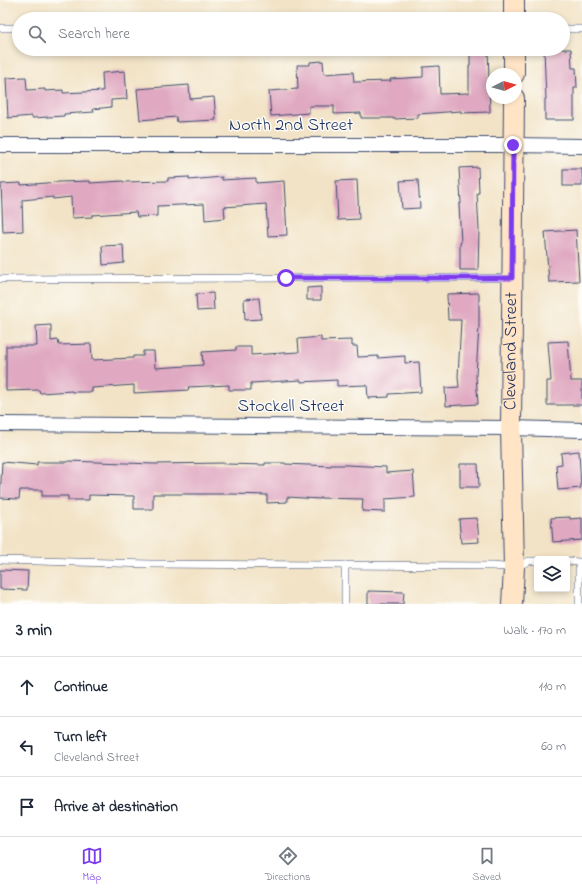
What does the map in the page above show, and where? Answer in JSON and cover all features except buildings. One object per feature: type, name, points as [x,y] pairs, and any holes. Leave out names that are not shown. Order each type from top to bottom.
[{"type":"main road","points":[[514,0],[514,12]]},
{"type":"main road","points":[[514,56],[514,68]]},
{"type":"main road","name":"Cleveland Street","points":[[512,604],[514,568],[511,428],[514,104]]},
{"type":"street","name":"North 2nd Street","points":[[0,146],[582,146]]},
{"type":"street","name":"Stockell Street","points":[[0,424],[511,428],[582,430]]},
{"type":"lane","points":[[0,28],[12,28]]},
{"type":"lane","points":[[570,29],[582,29]]},
{"type":"lane","points":[[0,279],[512,278]]},
{"type":"lane","points":[[0,560],[151,564],[493,566],[514,568],[529,561],[534,561]]},
{"type":"lane","points":[[570,562],[579,562],[579,604]]},
{"type":"lane","points":[[345,565],[345,604]]},
{"type":"route","points":[[286,278],[512,278],[513,145]]}]
